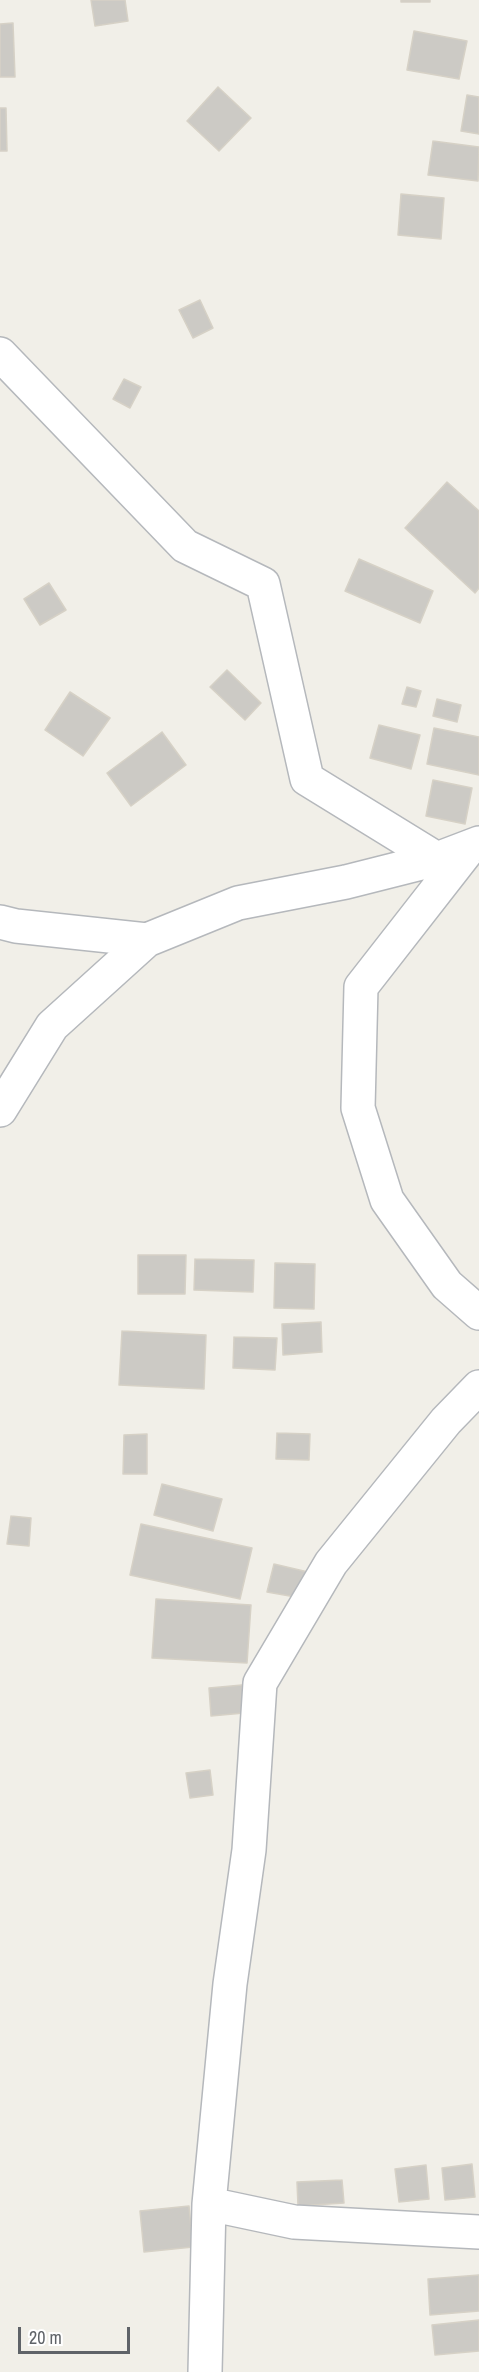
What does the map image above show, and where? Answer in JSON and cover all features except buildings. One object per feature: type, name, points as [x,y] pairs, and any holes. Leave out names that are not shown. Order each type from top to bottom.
[{"type":"street","points":[[0,354],[185,546],[263,584],[307,779],[437,859]]},
{"type":"street","points":[[0,1110],[52,1026],[147,940],[238,903],[346,882],[437,859],[475,844]]},
{"type":"street","points":[[475,844],[361,987],[358,1108],[387,1200],[447,1285],[479,1313]]},
{"type":"street","points":[[0,922],[16,926],[147,940]]},
{"type":"street","points":[[205,2372],[209,2204],[230,1984],[249,1850],[260,1683],[331,1563],[446,1421],[479,1387]]},
{"type":"street","points":[[209,2204],[294,2222],[479,2232]]}]
